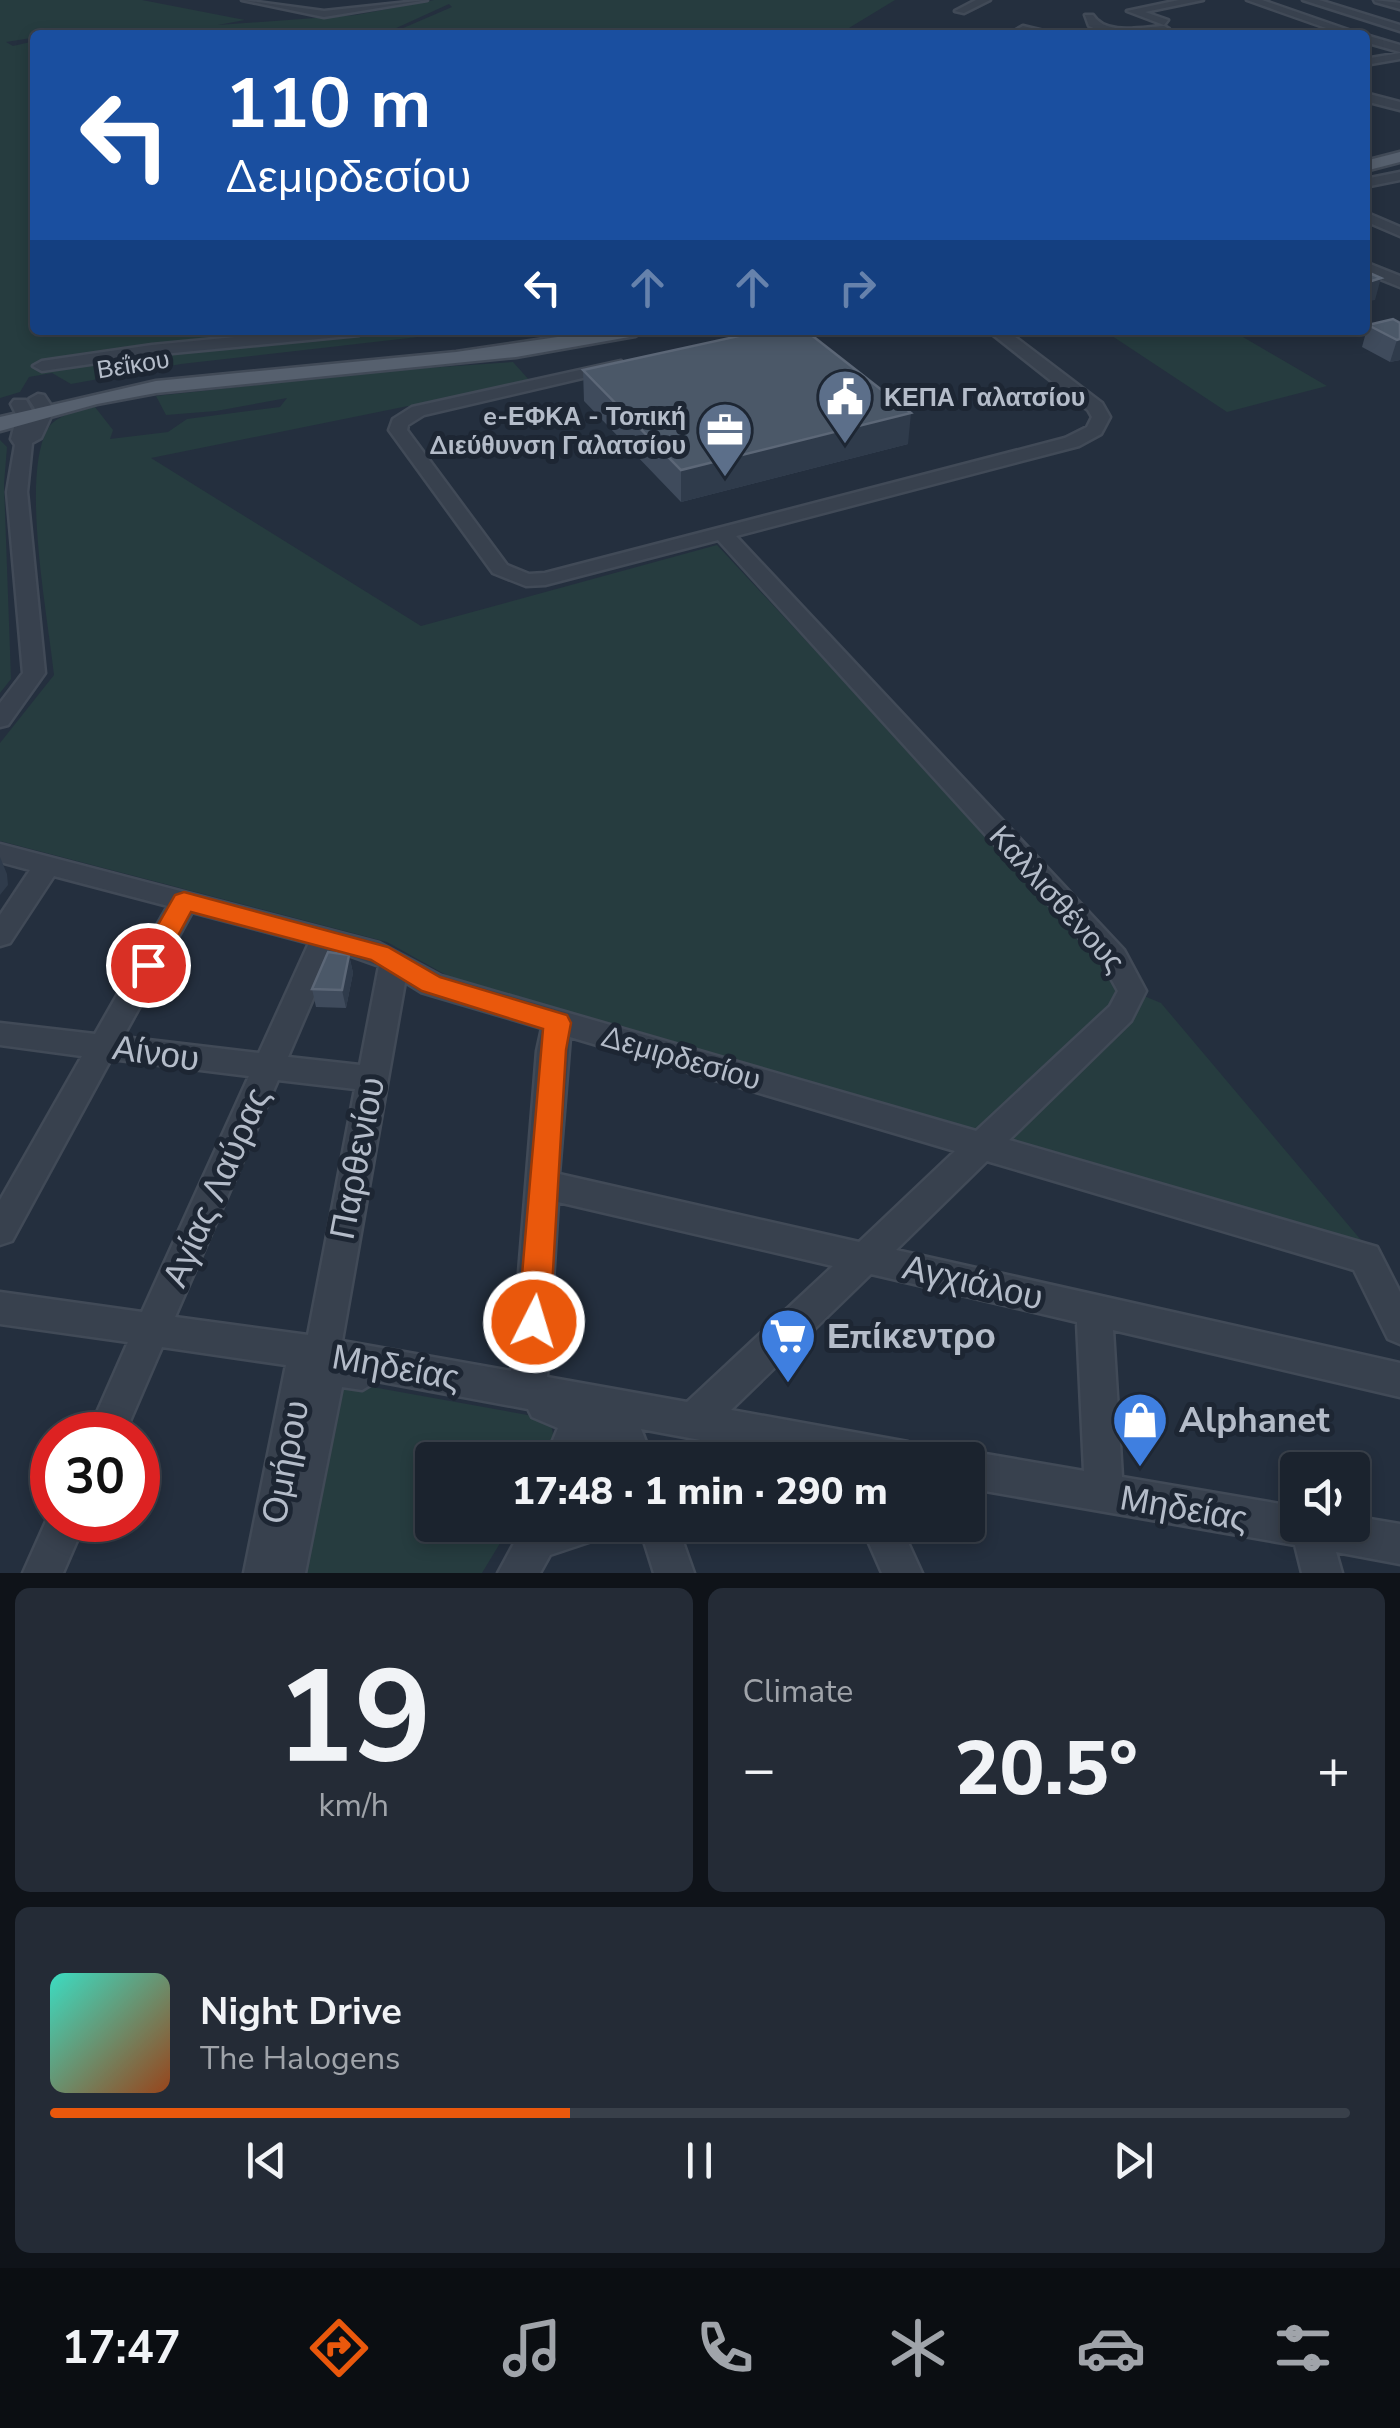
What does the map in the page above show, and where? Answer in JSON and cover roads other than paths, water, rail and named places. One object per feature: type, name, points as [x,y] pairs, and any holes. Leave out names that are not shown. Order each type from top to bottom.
[{"type":"main road","points":[[1370,165],[1400,157]]},
{"type":"main road","points":[[1370,174],[1400,166]]},
{"type":"main road","name":"Βεΐκου","points":[[8,436],[26,408],[156,375],[488,335]]},
{"type":"main road","name":"Βεΐκου","points":[[26,408],[154,387],[516,351],[607,335]]},
{"type":"street","points":[[247,0],[324,14],[422,0]]},
{"type":"street","points":[[280,6],[303,0]]},
{"type":"street","points":[[960,10],[986,0]]},
{"type":"street","points":[[1120,0],[1166,5]]},
{"type":"street","points":[[1134,30],[1164,25],[1132,11],[1198,0]]},
{"type":"street","points":[[1252,0],[1342,30]]},
{"type":"street","points":[[1308,0],[1400,28]]},
{"type":"street","points":[[1379,0],[1400,6]]},
{"type":"street","points":[[1089,17],[1093,24],[1108,30]]},
{"type":"street","points":[[1370,40],[1400,53]]},
{"type":"street","points":[[1370,61],[1400,53]]},
{"type":"street","points":[[1370,98],[1400,106]]},
{"type":"street","points":[[1370,108],[1384,102]]},
{"type":"street","points":[[1370,182],[1400,176]]},
{"type":"street","points":[[1370,218],[1398,230]]},
{"type":"street","points":[[1370,235],[1398,230]]},
{"type":"street","points":[[1370,269],[1398,280]]},
{"type":"street","points":[[42,366],[152,350],[307,335]]},
{"type":"street","points":[[644,358],[418,411],[405,416],[398,430],[500,569],[512,576],[545,579],[1072,442],[1094,430],[1101,417],[1096,407],[1002,335]]},
{"type":"street","points":[[0,720],[34,672],[8,436],[32,438],[26,408]]},
{"type":"street","name":"Καλλισθένους","points":[[694,1422],[1121,1013],[1132,991],[1114,957],[722,534]]},
{"type":"street","name":"Δεμιρδεσίου","points":[[0,853],[379,953],[432,984],[558,1023],[981,1143],[1365,1258],[1400,1328]]},
{"type":"street","points":[[0,936],[47,866]]},
{"type":"street","points":[[0,1231],[184,901]]},
{"type":"street","name":"Αγίας Λαύρας","points":[[115,1412],[326,938]]},
{"type":"street","name":"Παρθενίου","points":[[314,1353],[394,962]]},
{"type":"street","points":[[528,1390],[552,1050],[558,1023]]},
{"type":"street","name":"Αίνου","points":[[0,1034],[372,1079]]},
{"type":"street","name":"Αγχιάλου","points":[[545,1185],[1400,1380]]},
{"type":"street","name":"Μηδείας","points":[[0,1308],[314,1353],[528,1390],[788,1442]]},
{"type":"street","points":[[1094,1310],[1104,1494]]},
{"type":"street","name":"Ομήρου","points":[[264,1573],[314,1353]]},
{"type":"street","points":[[284,1573],[300,1515],[326,1374],[344,1370],[568,1409],[577,1426],[571,1442]]},
{"type":"street","points":[[583,1442],[614,1407]]},
{"type":"street","points":[[604,1442],[614,1407]]},
{"type":"street","points":[[614,1407],[627,1442]]},
{"type":"street","name":"Μηδείας","points":[[985,1473],[1280,1525]]},
{"type":"street","name":"Μηδείας","points":[[1370,1539],[1400,1544]]},
{"type":"street","points":[[43,1573],[57,1542]]},
{"type":"street","points":[[499,1573],[531,1542]]},
{"type":"street","points":[[664,1542],[674,1573]]},
{"type":"street","points":[[888,1542],[902,1573]]},
{"type":"street","points":[[1313,1542],[1322,1573]]},
{"type":"place","name":"ΚΕΠΑ Γαλατσίου","points":[[845,446]]},
{"type":"place","name":"e-ΕΦΚΑ - Τοπική Διεύθυνση Γαλατσίου","points":[[725,479]]},
{"type":"place","name":"Επίκεντρο","points":[[788,1385]]},
{"type":"place","name":"Alphanet","points":[[1140,1469]]}]
